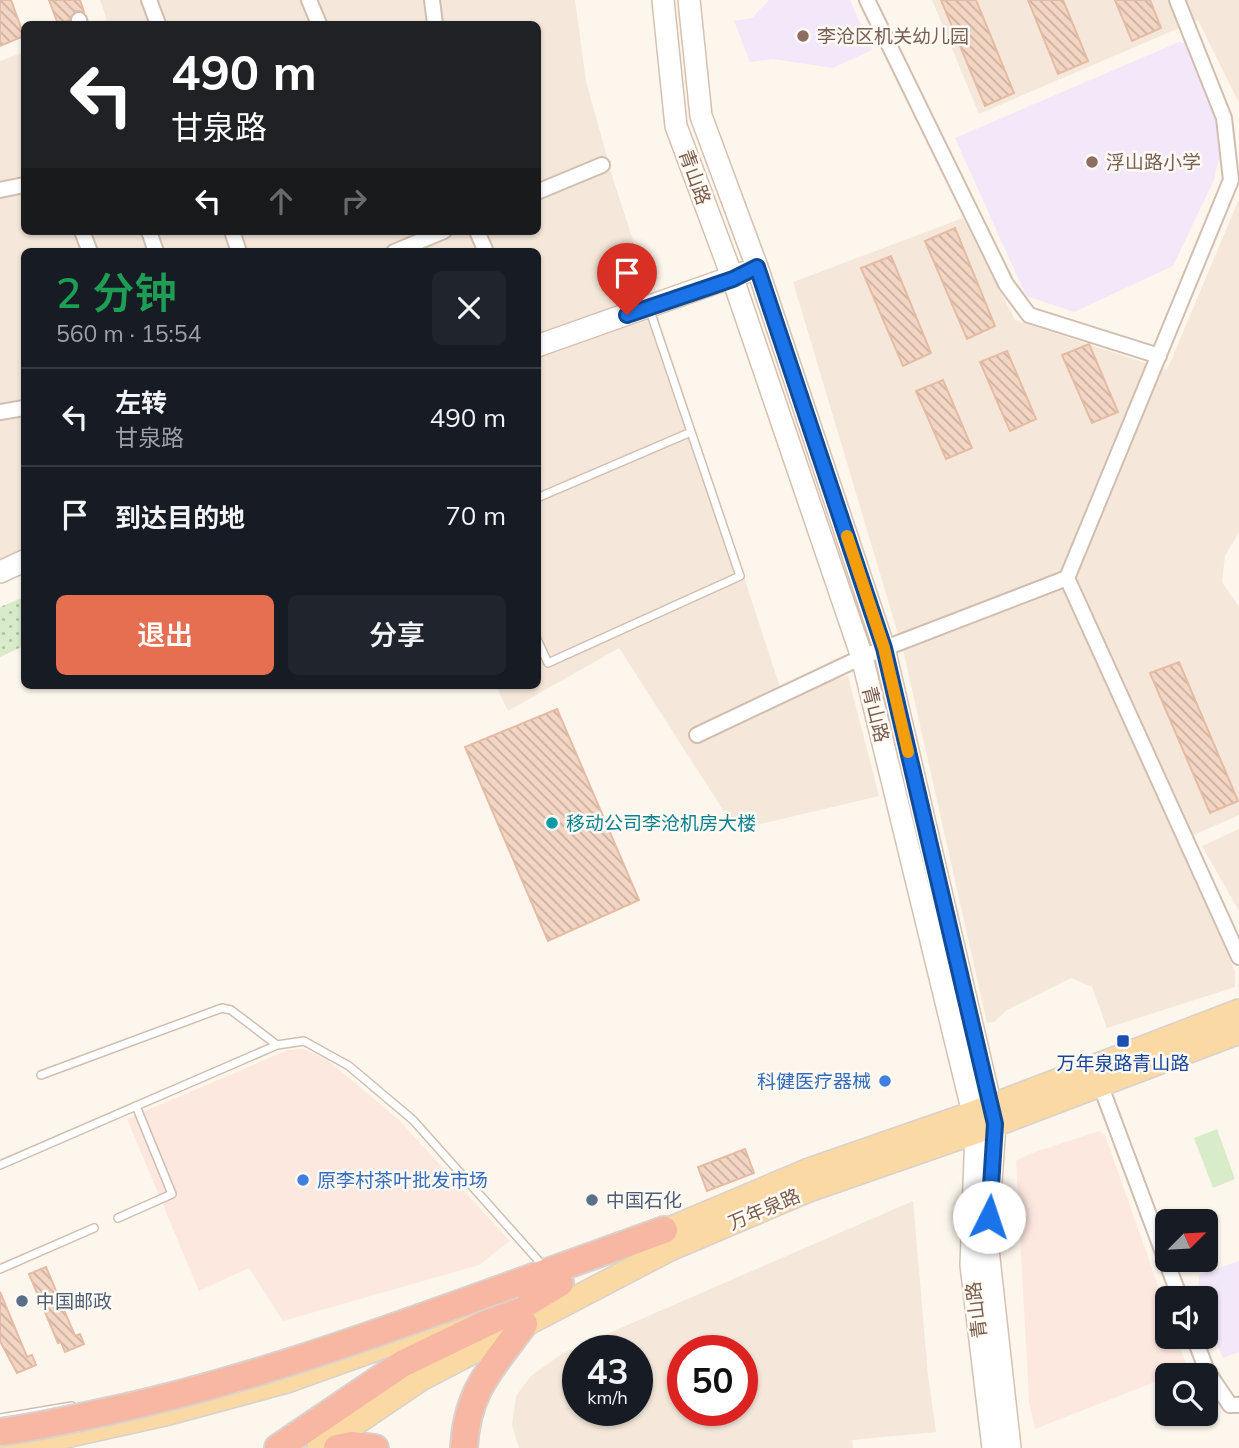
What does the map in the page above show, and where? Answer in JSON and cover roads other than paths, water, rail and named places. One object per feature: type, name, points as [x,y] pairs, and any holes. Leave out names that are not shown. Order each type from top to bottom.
[{"type":"highway","points":[[0,1432],[169,1398],[249,1376],[339,1347],[514,1284],[554,1277],[664,1230]]},
{"type":"highway","points":[[278,1448],[402,1364],[524,1305],[554,1277]]},
{"type":"highway","points":[[464,1448],[468,1410],[475,1391],[524,1324]]},
{"type":"highway","points":[[337,1448],[352,1445],[375,1448]]},
{"type":"main road","name":"青山路","points":[[663,0],[676,126],[733,279],[862,657],[984,1119],[971,1265],[993,1448]]},
{"type":"main road","name":"青山路","points":[[690,0],[701,116],[757,267],[884,648],[984,1119],[987,1240],[1010,1448]]},
{"type":"main road","points":[[541,345],[733,279],[757,267]]},
{"type":"main road","points":[[0,572],[21,562]]},
{"type":"main road","name":"万年泉路","points":[[319,1448],[421,1379],[682,1243],[1239,1011]]},
{"type":"main road","name":"万年泉路","points":[[664,1230],[809,1170],[1100,1084],[1239,1032]]},
{"type":"main road","points":[[12,1448],[169,1413],[287,1381],[478,1313],[554,1277]]},
{"type":"street","points":[[149,0],[157,21]]},
{"type":"street","points":[[309,0],[318,21]]},
{"type":"street","points":[[432,0],[435,21]]},
{"type":"street","points":[[867,0],[1006,284],[1029,315],[1159,356]]},
{"type":"street","points":[[1177,0],[1224,118],[1231,180],[1068,578],[1239,957]]},
{"type":"street","points":[[541,190],[602,165]]},
{"type":"street","points":[[0,190],[21,186]]},
{"type":"street","points":[[402,248],[434,235]]},
{"type":"street","points":[[0,412],[21,408]]},
{"type":"street","points":[[697,735],[862,657],[1068,578]]},
{"type":"street","points":[[1100,1084],[1176,1286]]},
{"type":"street","points":[[1199,1349],[1220,1395],[1230,1405],[1239,1405]]},
{"type":"lane","points":[[541,648],[548,663],[740,576],[649,308]]},
{"type":"lane","points":[[541,496],[691,432]]},
{"type":"lane","points":[[41,1075],[222,1008],[231,1010],[277,1045]]},
{"type":"lane","points":[[0,1165],[277,1045],[304,1041],[349,1066],[413,1120],[554,1277]]},
{"type":"lane","points":[[118,1218],[172,1194],[136,1106]]},
{"type":"lane","points":[[0,1269],[94,1228]]},
{"type":"lane","points":[[457,1294],[514,1284]]},
{"type":"lane","points":[[340,1335],[399,1315]]},
{"type":"lane","points":[[0,1418],[79,1404]]},
{"type":"place","name":"李沧区机关幼儿园","points":[[803,36]]},
{"type":"place","name":"浮山路小学","points":[[1092,162]]},
{"type":"place","name":"移动公司李沧机房大楼","points":[[552,823]]},
{"type":"place","name":"万年泉路青山路","points":[[1123,1041]]},
{"type":"place","name":"科健医疗器械","points":[[885,1081]]},
{"type":"place","name":"原李村茶叶批发市场","points":[[303,1180]]},
{"type":"place","name":"中国石化","points":[[592,1200]]},
{"type":"place","name":"中国邮政","points":[[22,1301]]}]
